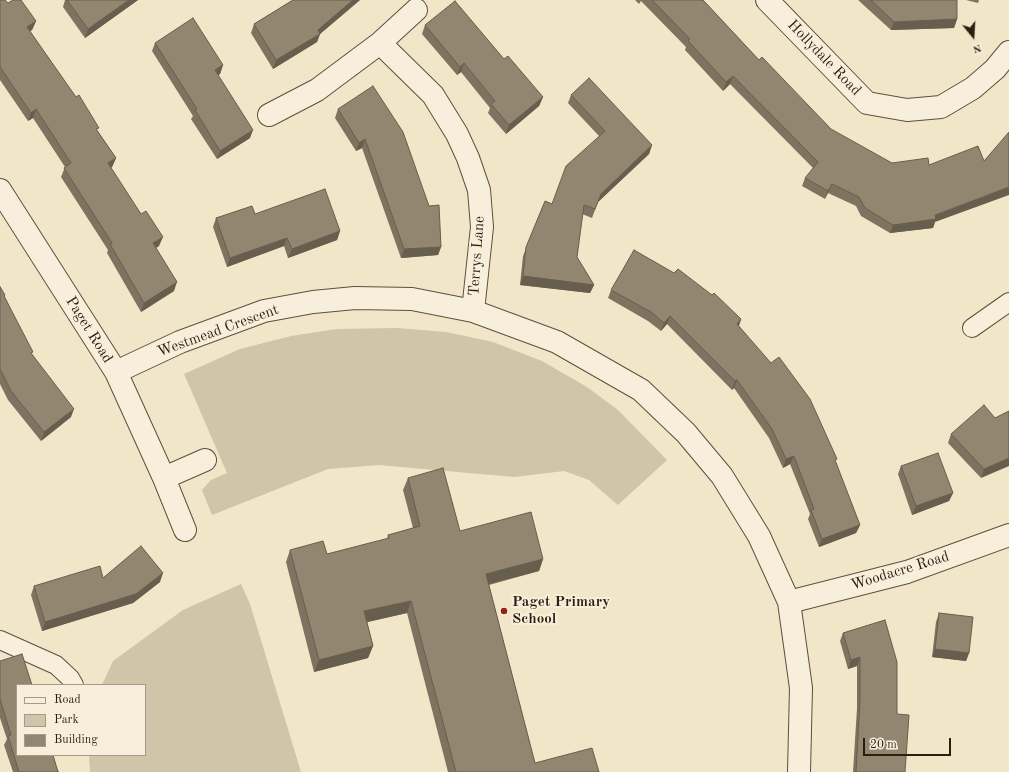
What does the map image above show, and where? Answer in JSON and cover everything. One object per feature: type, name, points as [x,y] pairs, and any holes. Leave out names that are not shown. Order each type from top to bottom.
[{"type":"street","name":"Hollydale Road","points":[[767,0],[867,103],[907,110],[941,107],[973,88],[995,69],[1009,52]]},
{"type":"street","points":[[269,115],[317,90],[380,42],[416,10]]},
{"type":"street","name":"Terrys Lane","points":[[380,42],[433,95],[457,134],[468,158],[478,190],[482,227],[473,311]]},
{"type":"street","name":"Paget Road","points":[[0,190],[116,372],[164,478],[185,530]]},
{"type":"street","name":"Westmead Crescent","points":[[116,372],[180,342],[264,311],[313,302],[355,298],[412,299],[473,311],[557,342],[641,390],[686,433],[722,476],[759,536],[788,602],[801,688],[799,772]]},
{"type":"street","points":[[164,478],[205,460]]},
{"type":"street","name":"Woodacre Road","points":[[788,602],[907,572],[1009,535]]},
{"type":"lane","points":[[972,328],[1009,302]]},
{"type":"lane","points":[[0,640],[56,665],[70,678],[73,684]]},
{"type":"green space","points":[[397,328],[446,332],[493,342],[542,361],[587,387],[618,410],[667,460],[618,505],[589,480],[564,471],[514,477],[379,465],[328,469],[212,515],[202,490],[211,480],[227,473],[184,374],[240,349],[291,336],[337,329]]},
{"type":"green space","points":[[241,584],[250,604],[301,772],[90,772],[89,756],[146,756],[146,684],[102,684],[113,661],[183,610]]},
{"type":"building","points":[[0,0],[5,0],[8,3],[13,0],[21,0],[36,21],[27,27],[76,97],[79,95],[99,128],[96,129],[116,158],[108,163],[141,214],[146,211],[163,237],[153,243],[177,282],[144,303],[110,244],[112,243],[64,168],[71,163],[36,109],[31,113],[0,67]]},
{"type":"building","points":[[67,0],[129,0],[88,29]]},
{"type":"building","points":[[293,0],[353,0],[318,30],[320,34],[276,60],[254,24]]},
{"type":"building","points":[[652,0],[703,0],[759,60],[762,57],[831,129],[892,163],[928,158],[929,165],[978,146],[984,161],[1009,132],[1009,187],[935,215],[936,219],[893,225],[865,208],[859,197],[832,184],[828,191],[805,178],[818,162],[733,76],[726,82],[688,41],[690,39]]},
{"type":"building","points":[[871,0],[957,0],[957,19],[894,22]]},
{"type":"building","points":[[455,1],[504,59],[508,56],[543,97],[509,125],[491,104],[495,101],[464,63],[460,67],[425,25]]},
{"type":"building","points":[[193,18],[223,65],[215,70],[253,130],[220,151],[195,110],[197,109],[155,43]]},
{"type":"building","points":[[589,78],[652,145],[601,194],[595,209],[584,205],[577,257],[594,285],[523,276],[526,247],[545,201],[552,204],[566,166],[605,131],[571,95]]},
{"type":"building","points":[[373,86],[403,132],[429,206],[439,205],[441,247],[404,249],[365,139],[359,143],[338,109]]},
{"type":"building","points":[[325,189],[340,231],[292,249],[287,238],[230,258],[216,218],[252,206],[255,214]]},
{"type":"building","points":[[634,250],[674,273],[678,269],[712,295],[714,293],[741,319],[737,324],[771,363],[779,357],[810,399],[837,459],[835,460],[860,525],[822,539],[811,510],[814,509],[794,456],[786,459],[772,429],[737,380],[735,381],[670,316],[664,323],[651,312],[611,290]]},
{"type":"building","points":[[0,287],[33,352],[31,353],[74,409],[44,432],[11,391],[0,369]]},
{"type":"building","points":[[984,405],[995,418],[1009,411],[1009,458],[984,469],[951,434]]},
{"type":"building","points":[[938,453],[953,493],[916,506],[901,466]]},
{"type":"building","points":[[443,468],[460,531],[531,512],[543,559],[486,574],[535,763],[592,748],[599,772],[456,772],[411,601],[364,611],[373,646],[319,660],[290,550],[323,541],[327,554],[389,538],[388,535],[420,526],[408,478]]},
{"type":"building","points":[[141,546],[163,573],[136,594],[45,622],[34,586],[100,566],[103,578]]},
{"type":"building","points":[[939,613],[973,617],[969,653],[935,649]]},
{"type":"building","points":[[885,620],[897,662],[897,714],[909,715],[905,772],[856,772],[860,700],[860,657],[851,660],[843,633]]},
{"type":"building","points":[[22,654],[32,684],[16,684],[16,756],[53,756],[58,772],[19,772],[8,736],[11,735],[0,699],[0,661]]},
{"type":"place","name":"Paget Primary School","points":[[504,611]]}]
